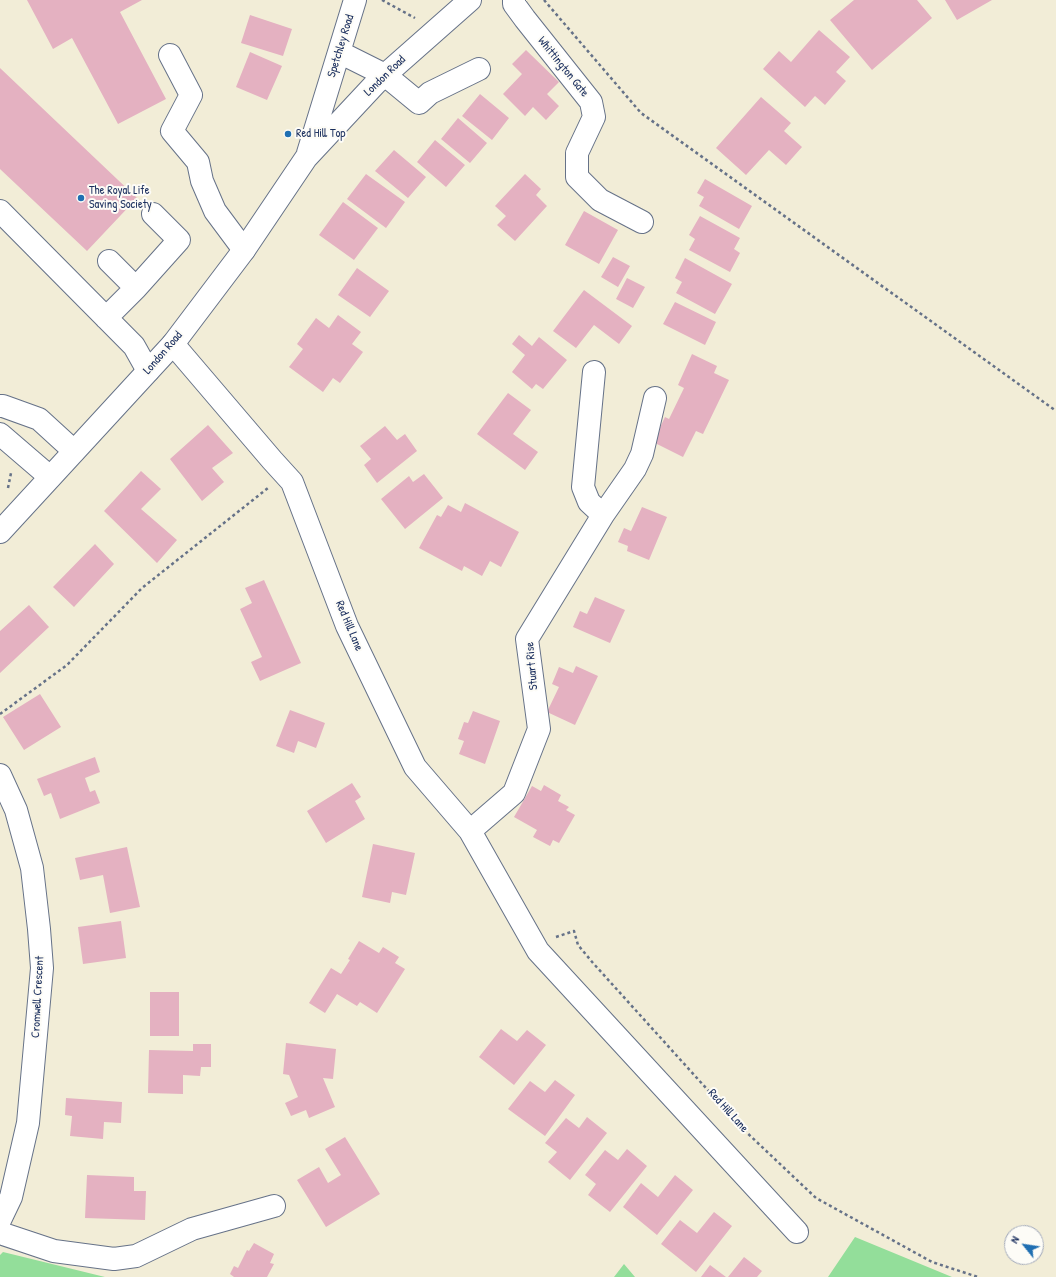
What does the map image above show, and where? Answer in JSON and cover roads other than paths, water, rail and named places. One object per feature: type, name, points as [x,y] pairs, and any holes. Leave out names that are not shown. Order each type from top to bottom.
[{"type":"street","name":"Spetchley Road","points":[[326,93],[355,0]]},
{"type":"street","name":"London Road","points":[[0,532],[173,344],[244,250],[306,158],[385,75],[435,29],[470,0]]},
{"type":"street","name":"Whittington Gate","points":[[514,0],[514,4],[525,19],[591,102],[594,117],[577,153],[577,177],[600,200],[642,222]]},
{"type":"street","points":[[339,52],[385,75],[419,103],[430,93],[479,69]]},
{"type":"street","points":[[170,55],[191,95],[172,131],[198,162],[202,182],[215,211],[244,250]]},
{"type":"street","name":"London Road","points":[[306,158],[326,93]]},
{"type":"street","points":[[0,211],[134,346],[148,371]]},
{"type":"street","points":[[106,318],[136,288],[179,240],[153,214]]},
{"type":"street","points":[[109,261],[136,288]]},
{"type":"street","name":"Red Hill Lane","points":[[173,344],[292,482],[347,626],[415,767],[470,831],[538,951],[797,1232]]},
{"type":"street","points":[[594,372],[583,487],[589,502],[608,507]]},
{"type":"street","name":"Stuart Rise","points":[[470,831],[514,793],[539,729],[527,639],[608,507],[635,469],[642,454],[655,398]]},
{"type":"street","points":[[0,406],[39,419],[74,451]]},
{"type":"street","points":[[0,434],[50,476]]},
{"type":"street","name":"Cromwell Crescent","points":[[0,775],[16,810],[32,868],[40,929],[42,968],[28,1123],[11,1197],[0,1220]]},
{"type":"street","points":[[0,1233],[54,1251],[114,1259],[136,1256],[192,1229],[274,1206]]},
{"type":"place","name":"Red Hill Top","points":[[288,134]]},
{"type":"place","name":"The Royal Life Saving Society","points":[[81,198]]}]
